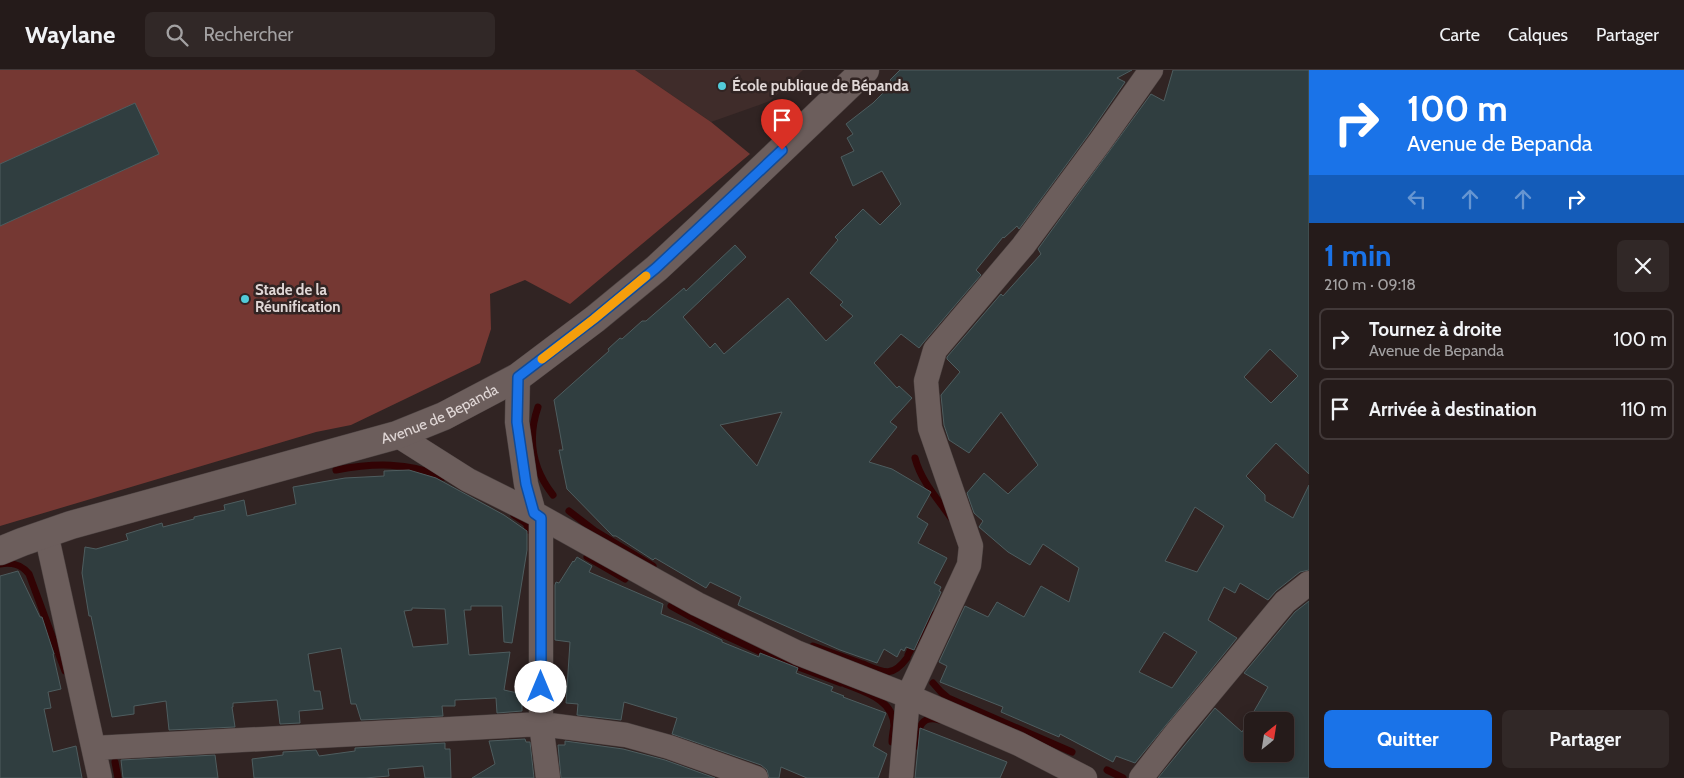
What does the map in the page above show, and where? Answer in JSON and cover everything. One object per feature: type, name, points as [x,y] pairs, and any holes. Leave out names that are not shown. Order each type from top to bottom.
[{"type":"main road","name":"Avenue de Bepanda","points":[[0,551],[71,525],[397,435],[444,416],[518,377],[594,319],[656,268],[742,189],[865,70]]},
{"type":"street","points":[[901,778],[908,696],[969,566],[971,546],[930,428],[926,381],[935,350],[1023,246],[1152,70]]},
{"type":"street","points":[[518,377],[517,422],[526,484],[538,516],[541,724],[548,778]]},
{"type":"street","points":[[397,435],[468,480],[538,516],[697,604],[798,653],[908,696],[1019,744],[1085,778]]},
{"type":"street","points":[[46,533],[100,778]]},
{"type":"street","points":[[1141,778],[1285,602],[1309,583]]},
{"type":"street","points":[[94,748],[541,724],[626,736],[669,747],[756,778]]},
{"type":"shaded area","name":"Stade de la Réunification","points":[[0,70],[635,70],[711,122],[750,154],[570,304],[525,280],[490,294],[491,329],[480,363],[351,425],[316,432],[0,526]]},
{"type":"shaded area","name":"École publique de Bépanda","points":[[635,70],[803,70],[770,101],[711,122]]},
{"type":"building","points":[[900,70],[1132,70],[1117,78],[1125,82],[1089,134],[1019,229],[1017,226],[1003,237],[976,270],[981,275],[919,348],[901,334],[874,363],[897,388],[899,386],[912,398],[890,422],[897,427],[869,462],[892,469],[931,492],[917,517],[928,524],[918,543],[947,558],[934,583],[941,587],[939,591],[941,592],[914,650],[906,647],[904,651],[901,649],[897,657],[884,649],[877,663],[840,650],[738,605],[741,597],[710,582],[706,588],[613,536],[567,489],[559,450],[563,450],[554,400],[609,351],[608,349],[620,338],[622,339],[642,321],[646,321],[684,288],[686,291],[735,245],[746,257],[683,317],[710,348],[715,343],[724,354],[788,298],[826,341],[853,316],[840,305],[843,302],[810,273],[838,240],[835,237],[863,209],[880,225],[901,204],[882,171],[853,186],[841,157],[854,151],[847,138],[853,134],[846,124],[873,103],[893,83],[890,80]],"holes":[[[782,412],[757,466],[720,425]]]},
{"type":"building","points":[[1173,70],[1309,70],[1309,474],[1276,443],[1246,476],[1265,495],[1265,501],[1293,518],[1309,485],[1309,570],[1300,572],[1276,591],[1268,600],[1240,583],[1235,593],[1224,587],[1208,620],[1237,638],[1135,763],[1116,756],[1113,762],[1060,734],[1059,737],[1001,712],[1003,707],[940,682],[947,666],[939,662],[965,606],[988,617],[997,602],[1024,617],[1041,586],[1069,602],[1079,568],[1043,544],[1030,565],[1008,552],[979,527],[983,521],[974,513],[967,493],[984,473],[1008,494],[1038,465],[1001,412],[969,453],[949,440],[944,425],[941,395],[960,372],[947,357],[1001,294],[1003,296],[1041,254],[1038,249],[1151,94],[1164,101]],"holes":[[[1270,349],[1298,376],[1271,403],[1244,377]],[[1195,507],[1224,526],[1197,572],[1165,561]],[[1164,632],[1197,652],[1172,688],[1139,672]]]},
{"type":"building","points":[[135,103],[159,154],[0,226],[0,164]]},
{"type":"building","points":[[409,470],[436,478],[504,515],[527,531],[527,550],[512,643],[504,642],[502,606],[471,606],[471,610],[464,610],[469,655],[510,652],[504,690],[522,694],[522,711],[497,713],[496,698],[455,700],[455,706],[442,706],[443,716],[361,720],[356,704],[351,704],[341,648],[308,654],[314,691],[320,691],[323,709],[299,711],[300,723],[280,724],[277,700],[233,703],[235,727],[169,730],[166,701],[134,706],[134,714],[112,717],[91,616],[89,616],[82,573],[85,547],[96,549],[128,540],[126,534],[162,523],[163,527],[194,519],[194,517],[225,510],[224,505],[244,500],[247,516],[296,504],[293,487],[345,478],[384,476],[384,471]],"holes":[[[412,608],[445,609],[448,644],[413,647],[404,611],[412,610]]]},
{"type":"building","points":[[577,557],[592,566],[589,572],[663,604],[661,614],[759,657],[760,653],[798,668],[796,673],[833,687],[831,691],[886,713],[873,746],[887,754],[878,778],[807,778],[781,767],[779,778],[769,778],[767,770],[761,765],[672,734],[677,718],[624,702],[621,720],[577,715],[578,704],[566,703],[570,642],[555,640],[555,585],[556,582],[559,583]]},
{"type":"building","points":[[18,571],[40,617],[42,617],[54,654],[61,689],[48,692],[51,708],[44,709],[53,752],[76,746],[82,778],[0,778],[0,576]]},
{"type":"building","points":[[1309,601],[1309,778],[1158,778],[1215,708],[1242,732],[1244,729],[1244,762],[1294,762],[1294,712],[1254,712],[1268,687],[1244,673],[1295,612]]},
{"type":"building","points":[[920,728],[1007,762],[1000,778],[915,778]]},
{"type":"building","points":[[525,739],[526,742],[530,742],[534,778],[472,778],[495,764],[489,741]]},
{"type":"building","points":[[565,741],[623,749],[665,760],[715,778],[561,778],[558,745],[565,745]]},
{"type":"building","points":[[445,743],[445,749],[450,749],[451,778],[425,778],[423,766],[388,769],[389,776],[365,778],[254,778],[252,759],[283,755],[283,752],[316,750],[319,756],[355,751],[355,748]]},
{"type":"building","points":[[215,755],[218,778],[123,778],[121,760]]},
{"type":"waterway","points":[[538,407],[532,442],[536,464],[553,495]]},
{"type":"waterway","points":[[915,458],[925,482],[951,518]]},
{"type":"waterway","points":[[336,470],[390,465],[404,466],[443,477]]},
{"type":"waterway","points":[[569,511],[595,531],[653,566]]},
{"type":"waterway","points":[[514,515],[526,523],[529,530]]},
{"type":"waterway","points":[[587,557],[625,579]]},
{"type":"waterway","points":[[0,564],[16,564],[29,574],[65,671]]},
{"type":"waterway","points":[[671,606],[722,634],[772,657],[841,683]]},
{"type":"waterway","points":[[908,655],[917,638],[935,614]]},
{"type":"waterway","points":[[813,646],[860,663]]},
{"type":"waterway","points":[[863,664],[887,672],[897,669],[907,658]]},
{"type":"waterway","points":[[933,683],[948,698],[1072,752]]},
{"type":"waterway","points":[[845,684],[861,690],[884,703],[893,717],[892,742]]},
{"type":"waterway","points":[[914,747],[918,730],[923,722],[932,719],[939,720]]},
{"type":"waterway","points":[[115,762],[118,778]]},
{"type":"waterway","points":[[1107,770],[1123,778]]},
{"type":"slow traffic","points":[[542,359],[646,276]]},
{"type":"place","name":"École publique de Bépanda","points":[[722,86]]},
{"type":"place","name":"Stade de la Réunification","points":[[245,299]]},
{"type":"route","points":[[541,687],[541,518],[534,513],[526,484],[521,454],[517,422],[518,377],[594,319],[656,268],[782,150]]}]
